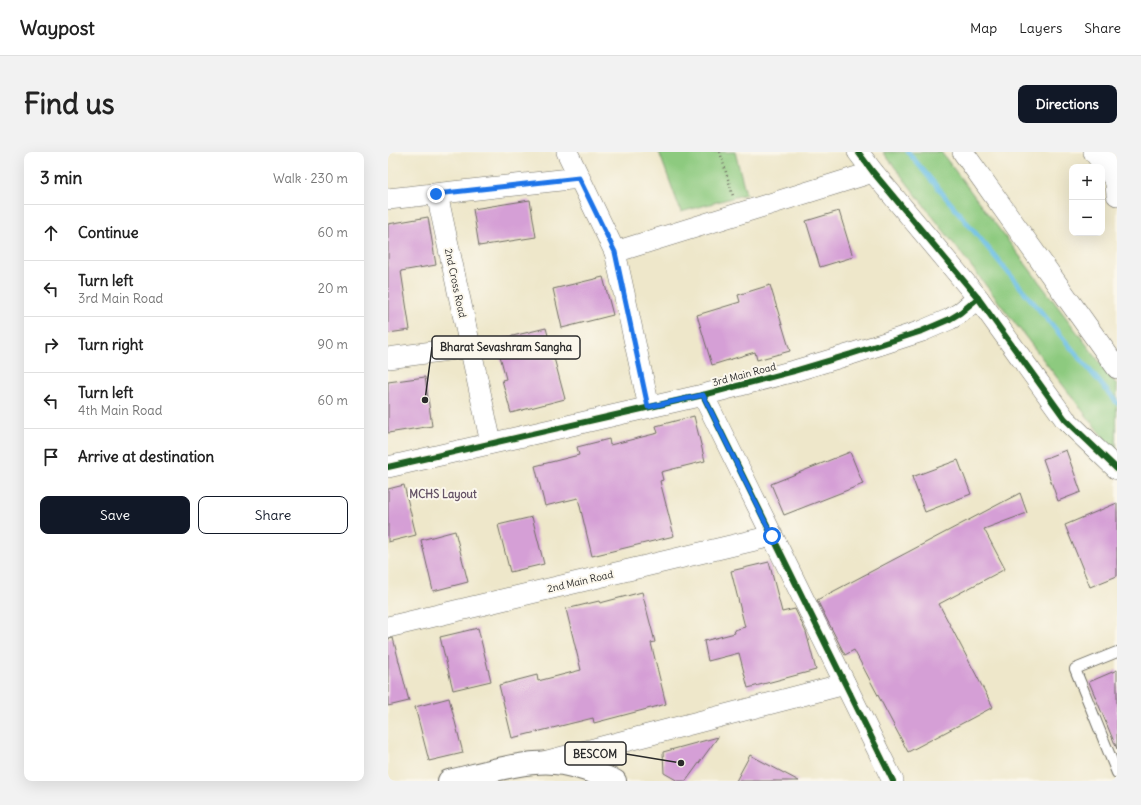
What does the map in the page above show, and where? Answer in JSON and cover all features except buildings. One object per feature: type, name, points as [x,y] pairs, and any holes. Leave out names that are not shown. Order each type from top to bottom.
[{"type":"main road","points":[[449,781],[527,764],[539,763],[557,763],[574,767],[615,781]]},
{"type":"street","points":[[567,152],[615,252],[648,407]]},
{"type":"street","points":[[858,152],[978,298],[1065,419],[1117,469]]},
{"type":"street","points":[[963,152],[1117,368]]},
{"type":"street","points":[[1094,152],[1116,188]]},
{"type":"street","points":[[1113,152],[1116,188]]},
{"type":"street","points":[[615,252],[873,172]]},
{"type":"street","points":[[388,199],[579,178]]},
{"type":"street","name":"2nd Cross Road","points":[[436,194],[492,444]]},
{"type":"street","name":"3rd Main Road","points":[[388,467],[703,395],[794,371],[908,336],[950,319],[978,298]]},
{"type":"street","points":[[388,358],[470,347]]},
{"type":"street","points":[[703,395],[893,781]]},
{"type":"street","name":"2nd Main Road","points":[[388,627],[772,536]]},
{"type":"street","points":[[539,763],[845,684]]},
{"type":"lane","points":[[1117,652],[1075,669],[1117,773]]},
{"type":"path","points":[[720,152],[738,214]]},
{"type":"green space","points":[[659,152],[735,152],[746,194],[681,212]]},
{"type":"green space","points":[[883,152],[941,152],[1117,385],[1116,454]]},
{"type":"waterway","points":[[908,152],[1117,403]]},
{"type":"cycle path","points":[[858,152],[978,298],[1065,419],[1117,469]]},
{"type":"cycle path","points":[[388,467],[703,395],[794,371],[922,331],[950,319],[978,298]]},
{"type":"cycle path","points":[[703,395],[893,781]]},
{"type":"place","name":"Bharat Sevashram Sangha","points":[[425,400]]},
{"type":"place","name":"BESCOM","points":[[681,763]]},
{"type":"district","name":"MCHS Layout","points":[[443,494]]},
{"type":"route","points":[[436,194],[579,178],[615,252],[648,407],[703,395],[772,536]]}]
